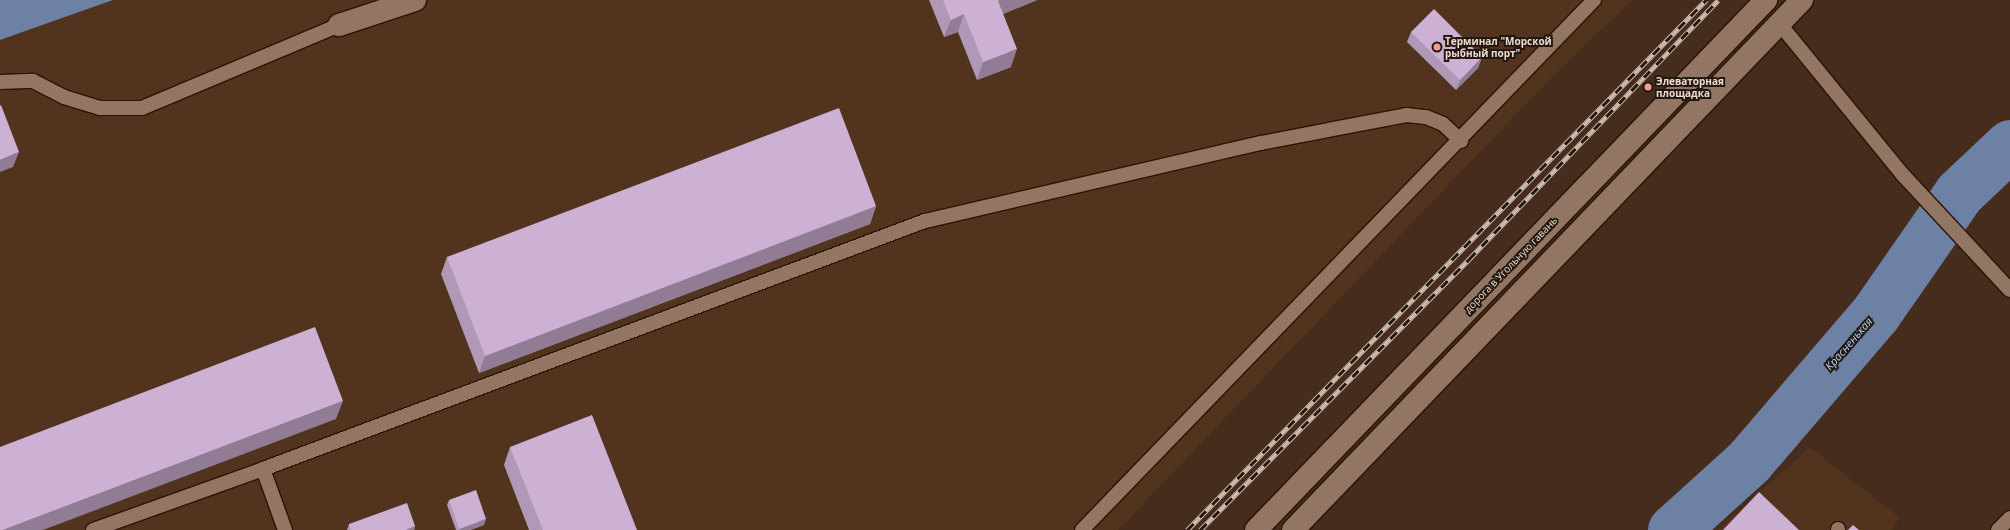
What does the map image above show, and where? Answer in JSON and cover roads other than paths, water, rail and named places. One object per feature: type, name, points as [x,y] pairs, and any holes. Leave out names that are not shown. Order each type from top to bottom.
[{"type":"street","points":[[339,25],[415,0]]},
{"type":"street","points":[[1293,530],[1802,0]]},
{"type":"street","points":[[1763,1],[1779,23]]},
{"type":"street","name":"дорога в Угольную гавань","points":[[1256,530],[1763,1]]},
{"type":"lane","points":[[1082,530],[1461,141],[1594,0]]},
{"type":"lane","points":[[1779,23],[1903,175],[2010,290]]},
{"type":"lane","points":[[0,82],[33,81],[64,97],[100,108],[142,108],[339,25]]},
{"type":"lane","points":[[93,530],[263,469],[925,221],[1261,143],[1406,115],[1426,117],[1443,124],[1461,141]]},
{"type":"lane","points":[[263,469],[285,530]]},
{"type":"lane","points":[[1998,530],[2010,518]]},
{"type":"water","points":[[0,0],[113,0],[0,40]]},
{"type":"waterway","name":"Красненькая","points":[[1673,530],[1749,461],[1875,314],[1959,193],[2010,145]]},
{"type":"railway","points":[[1187,530],[1706,0]]},
{"type":"railway","points":[[1200,530],[1469,259],[1718,0]]},
{"type":"place","name":"Терминал \"Морской рыбный порт\"","points":[[1437,47]]},
{"type":"place","name":"Элеваторная площадка","points":[[1648,87]]}]
